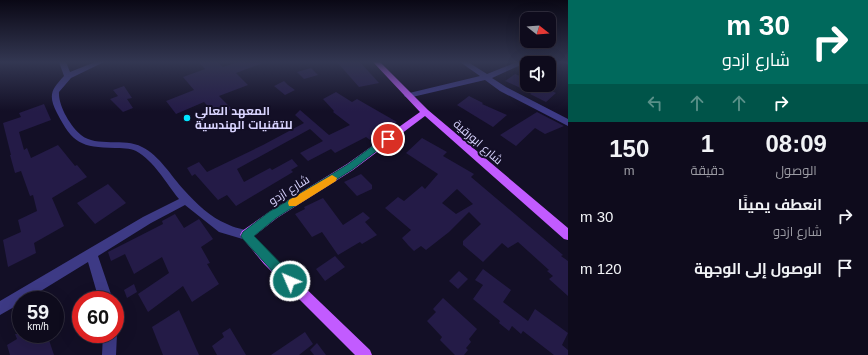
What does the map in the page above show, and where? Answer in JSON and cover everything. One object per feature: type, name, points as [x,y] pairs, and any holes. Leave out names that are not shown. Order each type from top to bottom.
[{"type":"main road","name":"شارع ابورقية","points":[[392,79],[425,112],[568,235]]},
{"type":"main road","name":"شارع ازدو","points":[[246,236],[273,215],[350,167],[425,112]]},
{"type":"main road","points":[[246,236],[268,260],[364,355]]},
{"type":"street","points":[[66,79],[55,91],[54,97],[67,126],[75,136],[82,142],[130,146],[139,150],[155,163],[186,200],[222,227],[246,236]]},
{"type":"street","points":[[408,96],[453,84],[484,79]]},
{"type":"street","points":[[488,79],[503,89],[568,123]]},
{"type":"street","points":[[0,308],[147,220],[186,200]]},
{"type":"street","points":[[91,254],[103,291]]},
{"type":"street","points":[[109,355],[110,343]]},
{"type":"building","points":[[184,79],[242,79],[248,85],[219,96],[232,109],[217,116],[204,102],[176,114],[166,101],[194,90]]},
{"type":"building","points":[[352,79],[375,79],[379,83],[359,87]]},
{"type":"building","points":[[508,79],[520,79],[520,88],[505,81]]},
{"type":"building","points":[[284,81],[295,90],[285,95],[274,86]]},
{"type":"building","points":[[124,86],[132,98],[127,99],[133,108],[123,112],[110,99],[118,96],[113,90]]},
{"type":"building","points":[[336,92],[352,102],[357,99],[397,122],[370,140],[366,137],[335,153],[331,149],[308,161],[300,153],[323,141],[310,129],[237,169],[244,182],[270,168],[272,170],[292,159],[298,166],[291,170],[293,172],[236,206],[227,195],[218,200],[195,174],[192,176],[187,168],[199,162],[207,172],[263,145],[304,123],[295,115],[300,110],[329,135],[350,125],[333,112],[334,111],[323,99]]},
{"type":"building","points":[[532,92],[556,93],[546,102],[530,94]]},
{"type":"building","points":[[469,96],[483,103],[482,104],[507,115],[493,127],[457,105]]},
{"type":"building","points":[[44,104],[51,120],[19,132],[24,150],[27,148],[31,158],[58,145],[75,166],[77,165],[87,177],[52,198],[64,226],[34,243],[36,253],[8,267],[3,240],[21,232],[18,220],[37,211],[33,195],[30,196],[21,171],[15,173],[3,123],[21,117],[19,113]]},
{"type":"building","points":[[537,112],[564,126],[545,134],[535,128],[516,146],[500,135]]},
{"type":"building","points":[[422,138],[447,152],[443,156],[474,174],[471,177],[563,255],[561,256],[568,261],[568,296],[549,279],[553,276],[547,271],[549,270],[518,242],[508,248],[502,243],[483,262],[463,245],[463,241],[481,224],[469,212],[449,232],[426,250],[421,246],[414,251],[402,238],[411,230],[385,208],[398,197],[404,201],[422,186],[425,189],[438,174],[406,153]],"holes":[[[457,189],[473,204],[456,214],[442,203]]]},
{"type":"building","points":[[361,174],[372,185],[372,189],[357,196],[344,182]]},
{"type":"building","points":[[108,184],[126,203],[95,224],[77,203]]},
{"type":"building","points":[[323,198],[343,225],[363,212],[370,218],[365,222],[377,235],[362,244],[360,242],[338,255],[322,232],[312,237],[295,214],[305,209],[304,207]]},
{"type":"building","points":[[175,214],[184,228],[199,219],[213,239],[201,247],[210,263],[207,264],[219,284],[192,302],[183,286],[148,312],[138,294],[169,273],[162,257],[134,274],[125,254],[111,261],[108,252],[163,224],[162,221]]},
{"type":"building","points":[[335,256],[345,267],[325,281],[316,269]]},
{"type":"building","points":[[483,269],[511,290],[503,302],[528,321],[535,309],[568,333],[562,345],[568,350],[568,355],[554,355],[523,331],[521,334],[512,326],[509,331],[499,323],[500,321],[473,299],[483,285],[475,280]]},
{"type":"building","points":[[459,271],[468,279],[458,289],[449,281]]},
{"type":"building","points":[[134,284],[137,292],[127,298],[124,290]]},
{"type":"building","points":[[443,298],[477,329],[469,339],[471,342],[466,348],[468,350],[464,355],[455,355],[440,340],[442,337],[427,321],[436,312],[433,309]]},
{"type":"building","points":[[179,310],[199,355],[163,355],[152,327]]},
{"type":"building","points":[[230,328],[246,355],[217,355],[212,346],[224,337],[222,333]]},
{"type":"building","points":[[305,332],[313,344],[299,355],[271,355]]},
{"type":"building","points":[[12,342],[50,343],[54,355],[10,355],[7,345]]},
{"type":"building","points":[[317,343],[326,355],[314,355],[310,350]]},
{"type":"slow traffic","points":[[293,203],[332,178]]},
{"type":"place","name":"المعهد العالي للتقنيات الهندسية","points":[[187,118]]},
{"type":"route","points":[[290,281],[246,236],[273,215],[350,167],[388,139]]}]
